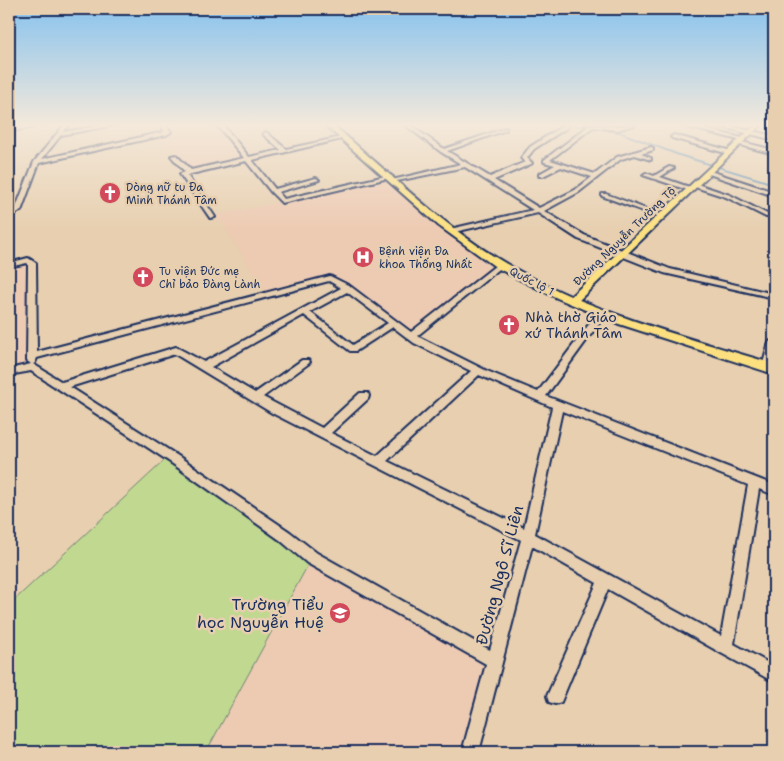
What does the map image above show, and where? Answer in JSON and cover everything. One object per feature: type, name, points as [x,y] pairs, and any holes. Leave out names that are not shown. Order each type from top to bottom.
[{"type":"highway","name":"Quốc lộ 1","points":[[370,161],[453,231],[500,264],[572,301],[631,325],[770,368]]},
{"type":"main road","name":"Đường Nguyễn Trường Tộ","points":[[572,301],[720,161]]},
{"type":"street","points":[[9,214],[19,209],[37,162],[44,161]]},
{"type":"street","points":[[178,161],[189,172]]},
{"type":"street","points":[[212,217],[183,174],[240,161]]},
{"type":"street","points":[[248,161],[282,201],[466,165]]},
{"type":"street","points":[[459,161],[581,237],[621,254],[685,276],[774,296]]},
{"type":"street","points":[[489,180],[529,163],[527,161]]},
{"type":"street","points":[[547,161],[596,176]]},
{"type":"street","points":[[453,231],[538,211],[577,191],[615,161]]},
{"type":"street","points":[[541,175],[560,165]]},
{"type":"street","points":[[713,167],[774,194]]},
{"type":"street","points":[[655,178],[671,168]]},
{"type":"street","points":[[646,175],[728,196],[768,216]]},
{"type":"street","points":[[273,191],[316,180]]},
{"type":"street","points":[[604,195],[662,216]]},
{"type":"street","points":[[9,265],[28,260],[32,263],[32,361],[60,386],[182,465],[285,536],[312,558],[495,661]]},
{"type":"street","points":[[411,336],[500,264]]},
{"type":"street","points":[[9,372],[32,361],[330,278],[347,288],[411,336],[478,370],[558,405],[774,490]]},
{"type":"street","points":[[203,366],[347,288]]},
{"type":"street","points":[[304,312],[354,349],[394,323]]},
{"type":"street","points":[[540,397],[602,313]]},
{"type":"street","points":[[770,368],[774,342]]},
{"type":"street","points":[[60,386],[176,350],[255,398],[528,538],[774,674]]},
{"type":"street","points":[[255,398],[306,362]]},
{"type":"street","points":[[378,462],[478,370]]},
{"type":"street","points":[[323,434],[364,396]]},
{"type":"street","name":"Đường Ngô Sĩ Liên","points":[[470,752],[528,538],[558,405]]},
{"type":"street","points":[[726,648],[754,482]]},
{"type":"street","points":[[555,696],[605,580]]},
{"type":"shaded area","points":[[181,161],[238,161],[191,171]]},
{"type":"shaded area","name":"Bệnh viện Đa khoa Thống Nhất","points":[[388,179],[495,265],[411,333],[350,287],[331,276],[266,292],[222,223],[214,216]]},
{"type":"shaded area","points":[[26,262],[29,264],[29,365],[9,369],[9,266]]},
{"type":"shaded area","name":"Trường Tiểu học Nguyễn Huệ","points":[[309,563],[488,663],[463,752],[206,752]]},
{"type":"green space","points":[[166,459],[282,539],[309,563],[206,752],[9,752],[9,605]]},
{"type":"waterway","points":[[697,161],[774,184]]},
{"type":"place","name":"Dòng nữ tu Đa Minh Thánh Tâm","points":[[110,193]]},
{"type":"place","name":"Bệnh viện Đa khoa Thống Nhất","points":[[363,257]]},
{"type":"place","name":"Tu viện Đức mẹ Chỉ bảo Đàng Lành","points":[[143,277]]},
{"type":"place","name":"Nhà thờ Giáo xứ Thánh Tâm","points":[[509,325]]},
{"type":"place","name":"Trường Tiểu học Nguyễn Huệ","points":[[340,613]]}]
